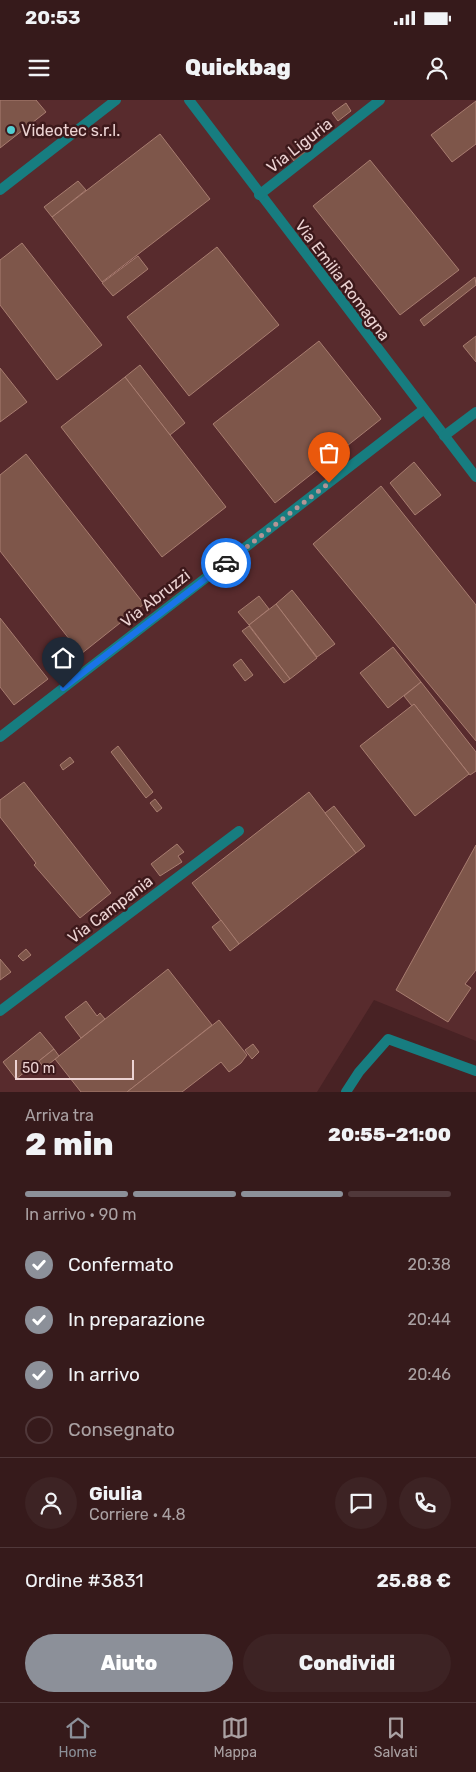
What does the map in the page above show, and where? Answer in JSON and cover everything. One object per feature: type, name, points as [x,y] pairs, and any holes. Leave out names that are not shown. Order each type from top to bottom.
[{"type":"street","points":[[0,190],[116,100]]},
{"type":"street","name":"Via Emilia Romagna","points":[[188,100],[476,477]]},
{"type":"street","name":"Via Liguria","points":[[259,195],[380,100]]},
{"type":"street","name":"Via Abruzzi","points":[[0,737],[423,410]]},
{"type":"street","points":[[444,436],[476,412]]},
{"type":"street","name":"Via Campania","points":[[0,1011],[239,831]]},
{"type":"street","points":[[346,1092],[359,1072],[388,1039],[476,1071]]},
{"type":"shaded area","points":[[0,100],[476,100],[476,1041],[374,1000],[317,1092],[0,1092]]},
{"type":"building","name":"Videotec s.r.l.","points":[[0,100],[36,100],[46,112],[0,148]]},
{"type":"building","points":[[476,101],[476,144],[452,162],[431,135]]},
{"type":"building","points":[[346,103],[351,111],[338,121],[332,113]]},
{"type":"building","points":[[160,134],[210,199],[102,282],[52,217]]},
{"type":"building","points":[[303,145],[307,151],[295,162],[290,156]]},
{"type":"building","points":[[370,160],[459,270],[400,315],[313,206]]},
{"type":"building","points":[[78,181],[86,190],[52,217],[44,207]]},
{"type":"building","points":[[22,243],[102,345],[57,380],[0,305],[0,260]]},
{"type":"building","points":[[217,247],[279,325],[189,396],[127,317]]},
{"type":"building","points":[[138,256],[148,269],[113,296],[102,283]]},
{"type":"building","points":[[475,277],[476,285],[424,326],[420,320]]},
{"type":"building","points":[[476,336],[476,362],[463,346]]},
{"type":"building","points":[[319,341],[381,419],[275,503],[213,424]]},
{"type":"building","points":[[140,365],[185,423],[170,435],[125,377]]},
{"type":"building","points":[[0,368],[27,402],[0,422]]},
{"type":"building","points":[[125,377],[226,507],[162,557],[61,427]]},
{"type":"building","points":[[26,454],[144,604],[81,654],[0,551],[0,475]]},
{"type":"building","points":[[414,462],[441,495],[415,515],[390,483]]},
{"type":"building","points":[[381,486],[476,605],[476,741],[313,544]]},
{"type":"building","points":[[292,590],[335,644],[317,657],[276,604]]},
{"type":"building","points":[[259,596],[269,609],[249,625],[238,612]]},
{"type":"building","points":[[276,604],[317,658],[290,679],[249,625]]},
{"type":"building","points":[[0,618],[48,679],[14,705],[0,687]]},
{"type":"building","points":[[249,626],[290,679],[284,683],[242,631]]},
{"type":"building","points":[[393,647],[421,682],[388,708],[360,673]]},
{"type":"building","points":[[241,659],[253,675],[245,681],[233,665]]},
{"type":"building","points":[[421,682],[476,752],[476,771],[470,775],[414,704],[412,706],[404,696]]},
{"type":"building","points":[[414,704],[469,774],[415,816],[360,746]]},
{"type":"building","points":[[118,746],[153,792],[146,798],[111,752]]},
{"type":"building","points":[[70,757],[74,762],[63,770],[60,765]]},
{"type":"building","points":[[24,782],[111,893],[80,918],[34,865],[36,863],[0,817],[0,800]]},
{"type":"building","points":[[309,792],[356,853],[239,944],[192,883]]},
{"type":"building","points":[[155,799],[162,808],[157,812],[150,803]]},
{"type":"building","points":[[334,806],[365,846],[356,853],[325,813]]},
{"type":"building","points":[[177,844],[184,852],[178,856],[182,862],[160,876],[151,864]]},
{"type":"building","points":[[476,845],[476,970],[465,984],[471,988],[448,1022],[396,990]]},
{"type":"building","points":[[221,920],[239,944],[230,951],[212,927]]},
{"type":"building","points":[[26,949],[31,955],[23,961],[18,956]]},
{"type":"building","points":[[0,959],[11,972],[0,980]]},
{"type":"building","points":[[168,969],[212,1025],[127,1092],[81,1092],[55,1059]]},
{"type":"building","points":[[86,1001],[97,1016],[100,1013],[105,1019],[81,1038],[65,1017]]},
{"type":"building","points":[[219,1020],[247,1055],[241,1063],[229,1072],[221,1062],[182,1092],[127,1092]]},
{"type":"building","points":[[40,1032],[54,1049],[16,1079],[3,1062]]},
{"type":"building","points":[[253,1044],[259,1052],[252,1059],[245,1050]]},
{"type":"building","points":[[54,1049],[59,1056],[44,1068],[39,1061]]},
{"type":"way so far","points":[[226,563],[329,483]]},
{"type":"place","name":"Videotec s.r.l.","points":[[11,130]]},
{"type":"route","points":[[63,688],[226,563]]}]
